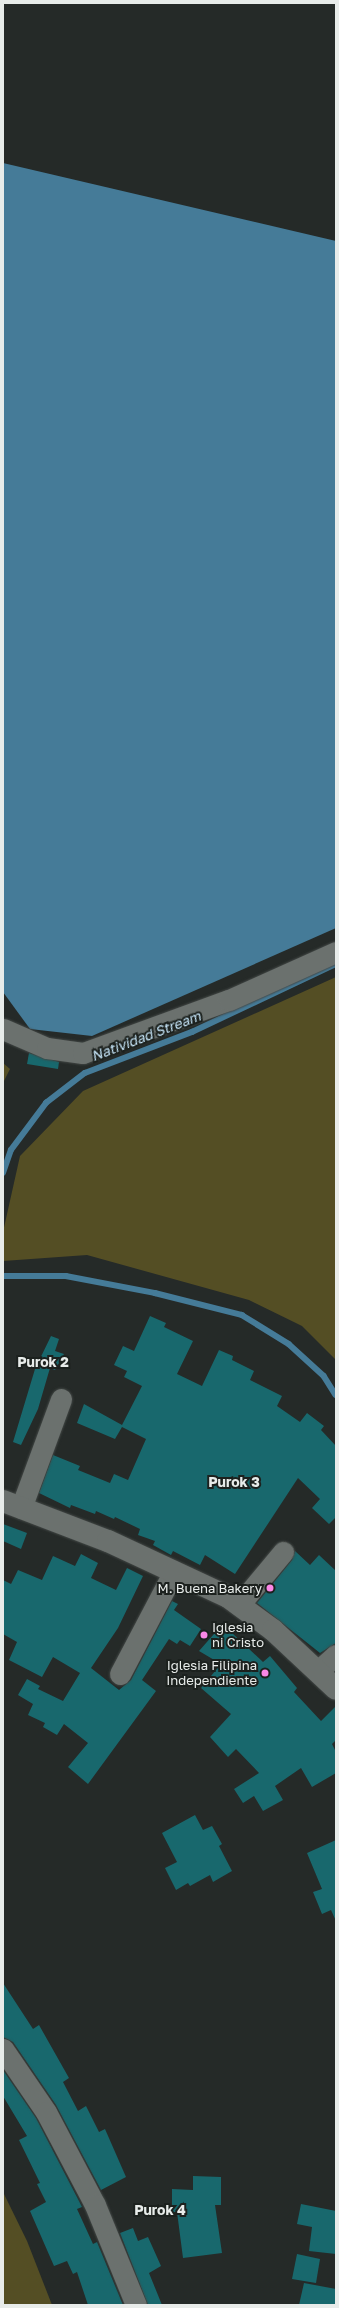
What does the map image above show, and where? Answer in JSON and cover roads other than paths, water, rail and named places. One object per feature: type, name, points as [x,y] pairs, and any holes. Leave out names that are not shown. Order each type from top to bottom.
[{"type":"main road","points":[[12,1505],[108,1541],[174,1571],[239,1605],[273,1630],[336,1689]]},
{"type":"street","points":[[3,1029],[47,1048],[83,1053],[229,1000],[336,952]]},
{"type":"street","points":[[12,1505],[61,1399]]},
{"type":"street","points":[[239,1605],[283,1552]]},
{"type":"street","points":[[120,1674],[174,1571]]},
{"type":"street","points":[[318,1671],[336,1654]]},
{"type":"street","points":[[3,2049],[46,2112],[95,2205],[136,2305]]},
{"type":"water","points":[[3,163],[336,241],[336,928],[92,1036],[30,1029],[3,992]]},
{"type":"waterway","name":"Natividad Stream","points":[[3,1173],[11,1150],[46,1103],[85,1073],[192,1032],[336,964]]},
{"type":"waterway","points":[[3,1276],[66,1276],[155,1293],[242,1315],[289,1344],[324,1376],[336,1395]]},
{"type":"place","name":"M. Buena Bakery","points":[[270,1588]]},
{"type":"place","name":"Iglesia ni Cristo","points":[[204,1635]]},
{"type":"place","name":"Iglesia Filipina Independiente","points":[[265,1673]]},
{"type":"district","name":"Purok 2","points":[[43,1362]]},
{"type":"district","name":"Purok 3","points":[[234,1482]]},
{"type":"district","name":"Purok 4","points":[[160,2210]]}]
